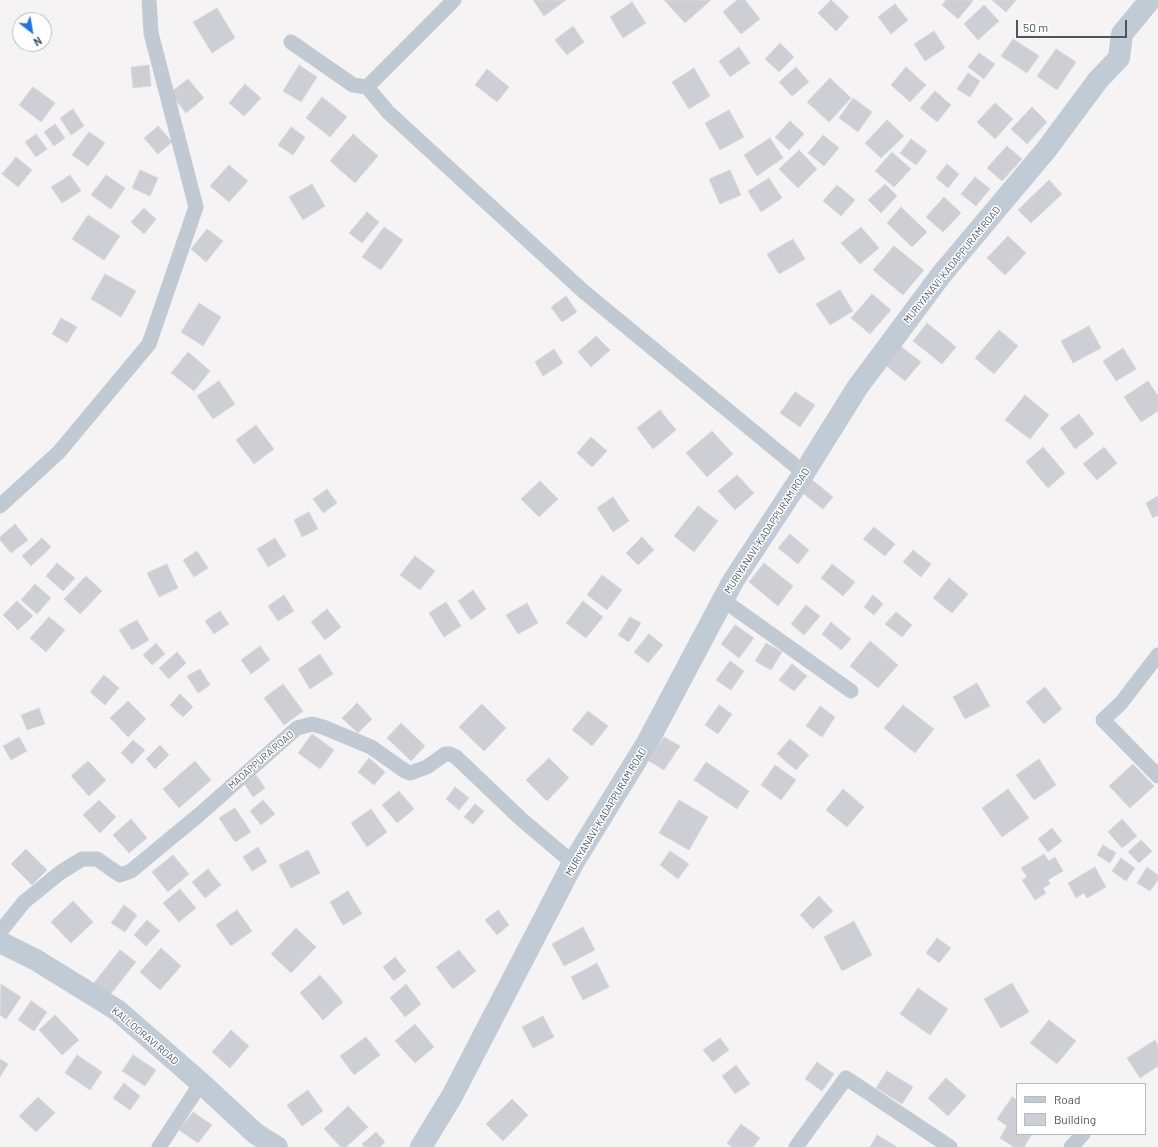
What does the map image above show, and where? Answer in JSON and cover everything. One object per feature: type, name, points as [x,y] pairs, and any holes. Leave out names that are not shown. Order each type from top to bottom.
[{"type":"street","points":[[0,506],[58,452],[149,344],[196,207],[151,33],[149,0]]},
{"type":"street","points":[[367,87],[454,0]]},
{"type":"street","name":"MURIYANAVI-KADAPPURAM ROAD","points":[[421,1147],[452,1096],[573,863],[647,743],[733,581],[804,473],[857,388],[937,281],[1046,150],[1098,80],[1119,58],[1122,34],[1150,0]]},
{"type":"street","points":[[291,42],[353,85],[367,87],[388,112],[583,291],[804,473]]},
{"type":"street","points":[[723,600],[851,691]]},
{"type":"street","points":[[1158,656],[1121,704],[1103,720],[1158,776]]},
{"type":"street","name":"MADAPPURA ROAD","points":[[0,932],[24,902],[61,872],[82,859],[97,859],[120,875],[131,871],[200,814],[297,728],[312,724],[323,727],[371,747],[410,773],[427,767],[444,754],[450,754],[456,757],[521,819],[573,863]]},
{"type":"street","name":"KALLOORAVI ROAD","points":[[0,942],[36,960],[117,1010],[201,1083],[256,1134],[277,1147]]},
{"type":"street","points":[[796,1147],[846,1078],[950,1147]]},
{"type":"street","points":[[159,1147],[201,1083]]},
{"type":"street","points":[[1071,1147],[1082,1135]]},
{"type":"building","points":[[533,0],[566,0],[544,16]]},
{"type":"building","points":[[664,0],[711,0],[685,23]]},
{"type":"building","points":[[737,0],[745,0],[760,19],[741,34],[723,12]]},
{"type":"building","points":[[831,0],[849,17],[836,31],[818,13]]},
{"type":"building","points":[[946,0],[973,1],[958,19],[942,5]]},
{"type":"building","points":[[992,0],[1016,0],[1006,12]]},
{"type":"building","points":[[632,2],[646,23],[623,38],[610,17]]},
{"type":"building","points":[[895,4],[908,20],[891,34],[878,17]]},
{"type":"building","points":[[984,5],[999,21],[978,40],[964,24]]},
{"type":"building","points":[[217,8],[235,38],[212,53],[193,22]]},
{"type":"building","points":[[573,26],[584,42],[567,55],[555,40]]},
{"type":"building","points":[[934,31],[945,48],[925,61],[914,44]]},
{"type":"building","points":[[1013,39],[1039,56],[1027,73],[1001,56]]},
{"type":"building","points":[[780,43],[794,57],[779,72],[765,59]]},
{"type":"building","points":[[739,47],[750,63],[730,77],[719,61]]},
{"type":"building","points":[[1056,49],[1076,62],[1057,90],[1037,76]]},
{"type":"building","points":[[979,53],[995,64],[984,79],[968,67]]},
{"type":"building","points":[[149,65],[151,86],[133,88],[131,67]]},
{"type":"building","points":[[299,65],[317,77],[301,102],[283,91]]},
{"type":"building","points":[[796,67],[809,82],[792,96],[779,82]]},
{"type":"building","points":[[906,67],[926,85],[910,102],[891,85]]},
{"type":"building","points":[[694,68],[710,96],[689,109],[672,82]]},
{"type":"building","points":[[487,69],[509,87],[497,102],[475,85]]},
{"type":"building","points":[[968,73],[980,81],[970,97],[957,89]]},
{"type":"building","points":[[830,78],[851,98],[829,122],[807,102]]},
{"type":"building","points":[[188,79],[204,98],[186,113],[170,93]]},
{"type":"building","points":[[245,84],[261,98],[244,116],[229,103]]},
{"type":"building","points":[[33,87],[55,103],[41,122],[19,105]]},
{"type":"building","points":[[935,91],[951,105],[937,122],[920,108]]},
{"type":"building","points":[[322,97],[347,117],[330,137],[306,118]]},
{"type":"building","points":[[853,98],[872,112],[858,132],[839,118]]},
{"type":"building","points":[[995,103],[1013,119],[995,139],[977,122]]},
{"type":"building","points":[[1032,107],[1047,122],[1027,144],[1011,129]]},
{"type":"building","points":[[73,109],[84,126],[71,135],[60,118]]},
{"type":"building","points":[[729,110],[744,137],[720,150],[705,123]]},
{"type":"building","points":[[887,120],[904,136],[881,158],[865,143]]},
{"type":"building","points":[[790,121],[804,134],[789,150],[775,137]]},
{"type":"building","points":[[55,124],[65,138],[54,146],[44,132]]},
{"type":"building","points":[[158,126],[172,142],[158,154],[144,138]]},
{"type":"building","points":[[291,127],[305,137],[293,155],[278,145]]},
{"type":"building","points":[[89,132],[105,143],[88,166],[72,155]]},
{"type":"building","points":[[36,134],[47,149],[36,157],[25,142]]},
{"type":"building","points":[[353,134],[378,156],[355,183],[330,161]]},
{"type":"building","points":[[823,135],[839,148],[824,166],[808,153]]},
{"type":"building","points":[[770,138],[783,158],[757,176],[744,155]]},
{"type":"building","points":[[911,139],[927,151],[916,165],[900,153]]},
{"type":"building","points":[[1007,146],[1022,159],[1002,181],[987,168]]},
{"type":"building","points":[[799,150],[817,169],[798,188],[779,169]]},
{"type":"building","points":[[892,152],[911,169],[894,187],[875,171]]},
{"type":"building","points":[[16,157],[32,170],[18,187],[2,174]]},
{"type":"building","points":[[947,164],[959,174],[948,188],[936,178]]},
{"type":"building","points":[[229,165],[248,181],[229,202],[210,186]]},
{"type":"building","points":[[140,170],[158,178],[150,196],[132,188]]},
{"type":"building","points":[[730,170],[741,195],[720,204],[709,179]]},
{"type":"building","points":[[70,175],[81,191],[62,203],[51,187]]},
{"type":"building","points":[[106,175],[125,188],[111,209],[91,195]]},
{"type":"building","points":[[975,177],[990,189],[976,206],[961,194]]},
{"type":"building","points":[[769,178],[782,198],[761,212],[748,191]]},
{"type":"building","points":[[1049,180],[1062,194],[1031,223],[1018,210]]},
{"type":"building","points":[[312,184],[325,206],[303,220],[289,197]]},
{"type":"building","points":[[885,184],[897,196],[881,213],[868,200]]},
{"type":"building","points":[[837,185],[855,200],[841,216],[823,201]]},
{"type":"building","points":[[944,197],[961,213],[943,232],[926,217]]},
{"type":"building","points":[[901,207],[927,232],[912,247],[887,223]]},
{"type":"building","points":[[144,208],[156,219],[144,234],[131,222]]},
{"type":"building","points":[[367,212],[379,222],[362,243],[349,233]]},
{"type":"building","points":[[88,215],[120,236],[104,260],[72,239]]},
{"type":"building","points":[[384,227],[403,240],[381,270],[362,257]]},
{"type":"building","points":[[861,227],[879,248],[860,264],[841,243]]},
{"type":"building","points":[[207,229],[223,241],[206,262],[191,249]]},
{"type":"building","points":[[1008,236],[1026,253],[1005,275],[987,258]]},
{"type":"building","points":[[793,239],[805,259],[779,274],[767,254]]},
{"type":"building","points":[[894,246],[924,270],[903,295],[873,270]]},
{"type":"building","points":[[105,274],[136,291],[121,317],[91,299]]},
{"type":"building","points":[[840,290],[853,311],[830,325],[816,304]]},
{"type":"building","points":[[872,294],[891,310],[870,334],[851,318]]},
{"type":"building","points":[[566,296],[577,312],[562,322],[551,307]]},
{"type":"building","points":[[199,303],[221,317],[203,346],[181,332]]},
{"type":"building","points":[[61,318],[77,327],[67,343],[52,334]]},
{"type":"building","points":[[927,323],[956,347],[942,364],[913,341]]},
{"type":"building","points":[[1089,326],[1101,348],[1073,363],[1061,341]]},
{"type":"building","points":[[999,330],[1018,346],[994,374],[975,358]]},
{"type":"building","points":[[596,336],[610,350],[591,367],[578,352]]},
{"type":"building","points":[[899,345],[921,362],[905,381],[884,364]]},
{"type":"building","points":[[1123,348],[1136,369],[1116,381],[1103,361]]},
{"type":"building","points":[[554,349],[563,363],[543,376],[535,362]]},
{"type":"building","points":[[188,352],[210,371],[194,391],[171,373]]},
{"type":"building","points":[[219,381],[235,404],[213,419],[197,396]]},
{"type":"building","points":[[1148,381],[1158,396],[1158,411],[1141,422],[1124,397]]},
{"type":"building","points":[[795,392],[815,405],[800,427],[780,413]]},
{"type":"building","points":[[1025,395],[1049,415],[1030,439],[1005,420]]},
{"type":"building","points":[[660,410],[676,430],[653,449],[637,428]]},
{"type":"building","points":[[1079,414],[1094,434],[1075,449],[1060,428]]},
{"type":"building","points":[[256,425],[274,449],[254,464],[236,440]]},
{"type":"building","points":[[712,431],[733,454],[707,477],[686,453]]},
{"type":"building","points":[[591,437],[607,451],[592,467],[577,453]]},
{"type":"building","points":[[1043,447],[1065,473],[1048,488],[1026,462]]},
{"type":"building","points":[[1104,447],[1117,463],[1097,480],[1083,464]]},
{"type":"building","points":[[737,475],[754,493],[735,510],[718,491]]},
{"type":"building","points":[[810,478],[833,497],[823,509],[800,491]]},
{"type":"building","points":[[540,481],[558,499],[539,517],[521,499]]},
{"type":"building","points":[[327,489],[337,503],[323,513],[313,499]]},
{"type":"building","points":[[1158,496],[1158,515],[1153,518],[1146,503]]},
{"type":"building","points":[[613,497],[629,521],[613,532],[597,508]]},
{"type":"building","points":[[698,506],[718,521],[694,552],[674,536]]},
{"type":"building","points":[[309,512],[318,529],[302,537],[294,520]]},
{"type":"building","points":[[15,524],[28,540],[11,553],[0,540],[0,537]]},
{"type":"building","points":[[874,527],[895,544],[885,556],[863,539]]},
{"type":"building","points":[[790,534],[809,550],[798,564],[778,548]]},
{"type":"building","points":[[642,537],[654,550],[638,565],[626,553]]},
{"type":"building","points":[[42,538],[51,547],[31,566],[22,556]]},
{"type":"building","points":[[275,538],[286,556],[268,567],[257,549]]},
{"type":"building","points":[[913,550],[931,564],[921,577],[903,562]]},
{"type":"building","points":[[197,551],[208,568],[194,577],[183,560]]},
{"type":"building","points":[[415,556],[435,571],[420,590],[400,575]]},
{"type":"building","points":[[57,563],[75,578],[63,591],[46,576]]},
{"type":"building","points":[[764,563],[793,586],[778,606],[749,582]]},
{"type":"building","points":[[167,564],[178,588],[159,597],[147,573]]},
{"type":"building","points":[[832,564],[855,582],[843,596],[821,578]]},
{"type":"building","points":[[602,575],[622,590],[607,610],[587,595]]},
{"type":"building","points":[[86,576],[102,591],[80,614],[64,599]]},
{"type":"building","points":[[949,578],[968,594],[952,613],[933,598]]},
{"type":"building","points":[[35,584],[51,598],[37,614],[21,600]]},
{"type":"building","points":[[473,590],[486,609],[471,620],[458,601]]},
{"type":"building","points":[[284,595],[294,611],[278,621],[268,606]]},
{"type":"building","points":[[873,595],[883,604],[874,615],[864,607]]},
{"type":"building","points":[[17,601],[33,616],[18,630],[3,615]]},
{"type":"building","points":[[583,601],[603,617],[586,638],[566,623]]},
{"type":"building","points":[[446,602],[461,626],[444,637],[429,613]]},
{"type":"building","points":[[527,603],[538,623],[518,634],[506,615]]},
{"type":"building","points":[[806,605],[820,616],[804,635],[791,624]]},
{"type":"building","points":[[327,609],[341,627],[325,640],[311,622]]},
{"type":"building","points":[[220,611],[229,624],[214,634],[205,621]]},
{"type":"building","points":[[896,612],[912,625],[902,637],[885,624]]},
{"type":"building","points":[[49,617],[65,630],[46,652],[30,638]]},
{"type":"building","points":[[630,617],[641,623],[629,642],[618,635]]},
{"type":"building","points":[[137,620],[149,640],[132,650],[119,630]]},
{"type":"building","points":[[831,622],[851,639],[841,650],[822,634]]},
{"type":"building","points":[[735,625],[754,638],[739,658],[721,644]]},
{"type":"building","points":[[649,634],[663,645],[648,663],[634,652]]},
{"type":"building","points":[[870,641],[898,665],[878,688],[850,666]]},
{"type":"building","points":[[156,643],[165,654],[152,665],[143,655]]},
{"type":"building","points":[[766,643],[782,652],[771,670],[755,661]]},
{"type":"building","points":[[260,646],[270,660],[251,674],[241,660]]},
{"type":"building","points":[[177,652],[186,663],[169,679],[159,668]]},
{"type":"building","points":[[320,654],[333,674],[310,689],[298,669]]},
{"type":"building","points":[[730,661],[744,671],[731,690],[716,680]]},
{"type":"building","points":[[792,664],[807,676],[794,691],[779,680]]},
{"type":"building","points":[[200,669],[210,685],[198,693],[187,676]]},
{"type":"building","points":[[104,675],[119,688],[105,705],[90,692]]},
{"type":"building","points":[[977,683],[990,706],[965,719],[953,697]]},
{"type":"building","points":[[283,684],[303,711],[284,725],[264,698]]},
{"type":"building","points":[[1045,687],[1062,709],[1044,724],[1026,702]]},
{"type":"building","points":[[180,694],[193,707],[183,717],[170,705]]},
{"type":"building","points":[[128,701],[146,719],[128,737],[110,718]]},
{"type":"building","points":[[357,703],[372,719],[358,733],[342,718]]},
{"type":"building","points":[[482,704],[506,728],[484,751],[459,727]]},
{"type":"building","points":[[719,705],[732,714],[718,734],[705,725]]},
{"type":"building","points":[[903,705],[934,729],[915,753],[884,728]]},
{"type":"building","points":[[820,706],[835,717],[822,737],[806,726]]},
{"type":"building","points":[[39,708],[45,724],[27,730],[21,715]]},
{"type":"building","points":[[588,711],[608,726],[592,746],[572,730]]},
{"type":"building","points":[[401,723],[425,746],[411,761],[387,738]]},
{"type":"building","points":[[312,734],[334,750],[320,769],[298,753]]},
{"type":"building","points":[[19,737],[27,751],[11,760],[3,746]]},
{"type":"building","points":[[664,737],[680,746],[664,770],[649,761]]},
{"type":"building","points":[[790,739],[809,755],[796,770],[777,754]]},
{"type":"building","points":[[133,740],[145,750],[132,764],[121,753]]},
{"type":"building","points":[[160,745],[169,755],[155,769],[146,759]]},
{"type":"building","points":[[369,758],[385,772],[374,785],[358,772]]},
{"type":"building","points":[[549,758],[569,778],[547,801],[526,780]]},
{"type":"building","points":[[1039,759],[1056,785],[1034,800],[1016,775]]},
{"type":"building","points":[[88,761],[106,780],[89,796],[71,776]]},
{"type":"building","points":[[195,761],[211,780],[179,808],[163,789]]},
{"type":"building","points":[[706,762],[749,791],[737,809],[694,780]]},
{"type":"building","points":[[1133,764],[1154,786],[1130,808],[1109,786]]},
{"type":"building","points":[[775,765],[796,780],[781,800],[761,785]]},
{"type":"building","points":[[256,775],[265,788],[253,797],[244,783]]},
{"type":"building","points":[[455,787],[469,798],[459,810],[446,799]]},
{"type":"building","points":[[843,789],[864,807],[847,827],[826,810]]},
{"type":"building","points":[[1008,789],[1029,818],[1002,837],[982,808]]},
{"type":"building","points":[[399,791],[414,809],[397,823],[382,805]]},
{"type":"building","points":[[99,800],[116,817],[100,833],[83,815]]},
{"type":"building","points":[[263,800],[275,814],[261,825],[250,811]]},
{"type":"building","points":[[679,800],[708,817],[689,850],[659,833]]},
{"type":"building","points":[[475,804],[484,811],[473,824],[464,817]]},
{"type":"building","points":[[235,808],[251,832],[235,842],[219,818]]},
{"type":"building","points":[[371,809],[387,832],[367,847],[351,823]]},
{"type":"building","points":[[131,819],[147,838],[129,853],[113,835]]},
{"type":"building","points":[[1122,819],[1137,836],[1122,848],[1108,832]]},
{"type":"building","points":[[1052,828],[1062,841],[1048,852],[1038,839]]},
{"type":"building","points":[[1141,840],[1152,851],[1139,863],[1128,852]]},
{"type":"building","points":[[1103,845],[1116,853],[1110,863],[1097,855]]},
{"type":"building","points":[[258,847],[267,862],[252,871],[243,857]]},
{"type":"building","points":[[26,849],[47,870],[32,885],[11,864]]},
{"type":"building","points":[[308,850],[320,873],[291,888],[279,865]]},
{"type":"building","points":[[670,851],[689,864],[678,879],[660,865]]},
{"type":"building","points":[[1044,854],[1049,861],[1055,857],[1063,871],[1048,880],[1050,884],[1043,888],[1046,893],[1035,900],[1022,880],[1027,877],[1021,868]]},
{"type":"building","points":[[173,855],[189,874],[168,892],[152,872]]},
{"type":"building","points":[[1121,858],[1135,868],[1126,881],[1112,871]]},
{"type":"building","points":[[1095,867],[1106,887],[1087,898],[1084,893],[1076,898],[1068,883]]},
{"type":"building","points":[[1147,867],[1158,875],[1158,880],[1150,891],[1137,883]]},
{"type":"building","points":[[208,869],[221,885],[205,898],[192,882]]},
{"type":"building","points":[[180,889],[196,908],[179,922],[163,903]]},
{"type":"building","points":[[348,891],[362,914],[343,925],[330,902]]},
{"type":"building","points":[[819,896],[833,911],[813,929],[800,915]]},
{"type":"building","points":[[73,901],[93,922],[71,943],[51,922]]},
{"type":"building","points":[[124,905],[137,915],[125,932],[111,923]]},
{"type":"building","points":[[237,910],[252,931],[231,946],[216,925]]},
{"type":"building","points":[[498,910],[509,925],[497,935],[485,920]]},
{"type":"building","points":[[147,920],[160,931],[146,946],[134,935]]},
{"type":"building","points":[[854,921],[872,955],[842,971],[824,937]]},
{"type":"building","points":[[583,927],[595,950],[564,966],[552,944]]},
{"type":"building","points":[[296,928],[316,947],[291,973],[271,954]]},
{"type":"building","points":[[937,938],[951,948],[939,963],[926,953]]},
{"type":"building","points":[[161,948],[181,966],[160,990],[140,972]]},
{"type":"building","points":[[120,950],[136,962],[109,996],[93,984]]},
{"type":"building","points":[[459,950],[476,971],[453,989],[436,967]]},
{"type":"building","points":[[395,957],[406,971],[394,981],[383,967]]},
{"type":"building","points":[[597,963],[609,987],[583,1000],[571,977]]},
{"type":"building","points":[[320,975],[343,1002],[323,1020],[300,993]]},
{"type":"building","points":[[1012,983],[1029,1012],[1001,1028],[984,999]]},
{"type":"building","points":[[1,984],[21,997],[6,1019],[0,1015]]},
{"type":"building","points":[[406,984],[421,1004],[405,1017],[390,998]]},
{"type":"building","points":[[918,988],[948,1009],[930,1035],[900,1014]]},
{"type":"building","points":[[31,1001],[47,1012],[34,1031],[18,1020]]},
{"type":"building","points":[[55,1015],[79,1040],[62,1055],[39,1030]]},
{"type":"building","points":[[543,1016],[554,1037],[533,1048],[522,1027]]},
{"type":"building","points":[[1049,1020],[1076,1041],[1057,1064],[1030,1043]]},
{"type":"building","points":[[415,1024],[434,1047],[415,1063],[395,1041]]},
{"type":"building","points":[[231,1030],[249,1046],[230,1068],[212,1052]]},
{"type":"building","points":[[366,1037],[380,1055],[354,1075],[340,1056]]},
{"type":"building","points":[[720,1038],[729,1050],[713,1062],[703,1050]]},
{"type":"building","points":[[1155,1040],[1158,1046],[1158,1066],[1140,1078],[1127,1058]]},
{"type":"building","points":[[77,1055],[102,1072],[90,1090],[65,1073]]},
{"type":"building","points":[[133,1055],[156,1070],[145,1086],[122,1071]]},
{"type":"building","points":[[0,1059],[8,1064],[0,1077]]},
{"type":"building","points":[[817,1062],[834,1074],[822,1091],[805,1079]]},
{"type":"building","points":[[736,1065],[750,1084],[735,1094],[722,1076]]},
{"type":"building","points":[[887,1071],[913,1087],[902,1104],[876,1088]]},
{"type":"building","points":[[946,1078],[966,1096],[948,1116],[928,1098]]},
{"type":"building","points":[[124,1083],[140,1096],[130,1110],[113,1098]]},
{"type":"building","points":[[308,1090],[323,1111],[302,1126],[287,1105]]},
{"type":"building","points":[[38,1097],[55,1113],[36,1132],[19,1116]]},
{"type":"building","points":[[1012,1097],[1016,1099],[1016,1135],[1031,1135],[1024,1147],[1014,1147],[1000,1138],[1007,1126],[997,1119]]},
{"type":"building","points":[[512,1099],[528,1115],[503,1141],[486,1124]]},
{"type":"building","points":[[348,1106],[368,1127],[346,1147],[341,1147],[324,1129]]},
{"type":"building","points":[[193,1112],[212,1125],[198,1143],[179,1130]]},
{"type":"building","points":[[741,1124],[760,1138],[753,1147],[732,1147],[727,1143]]},
{"type":"building","points":[[376,1132],[385,1142],[380,1147],[365,1147],[362,1144]]},
{"type":"building","points":[[877,1135],[897,1147],[870,1147]]}]
